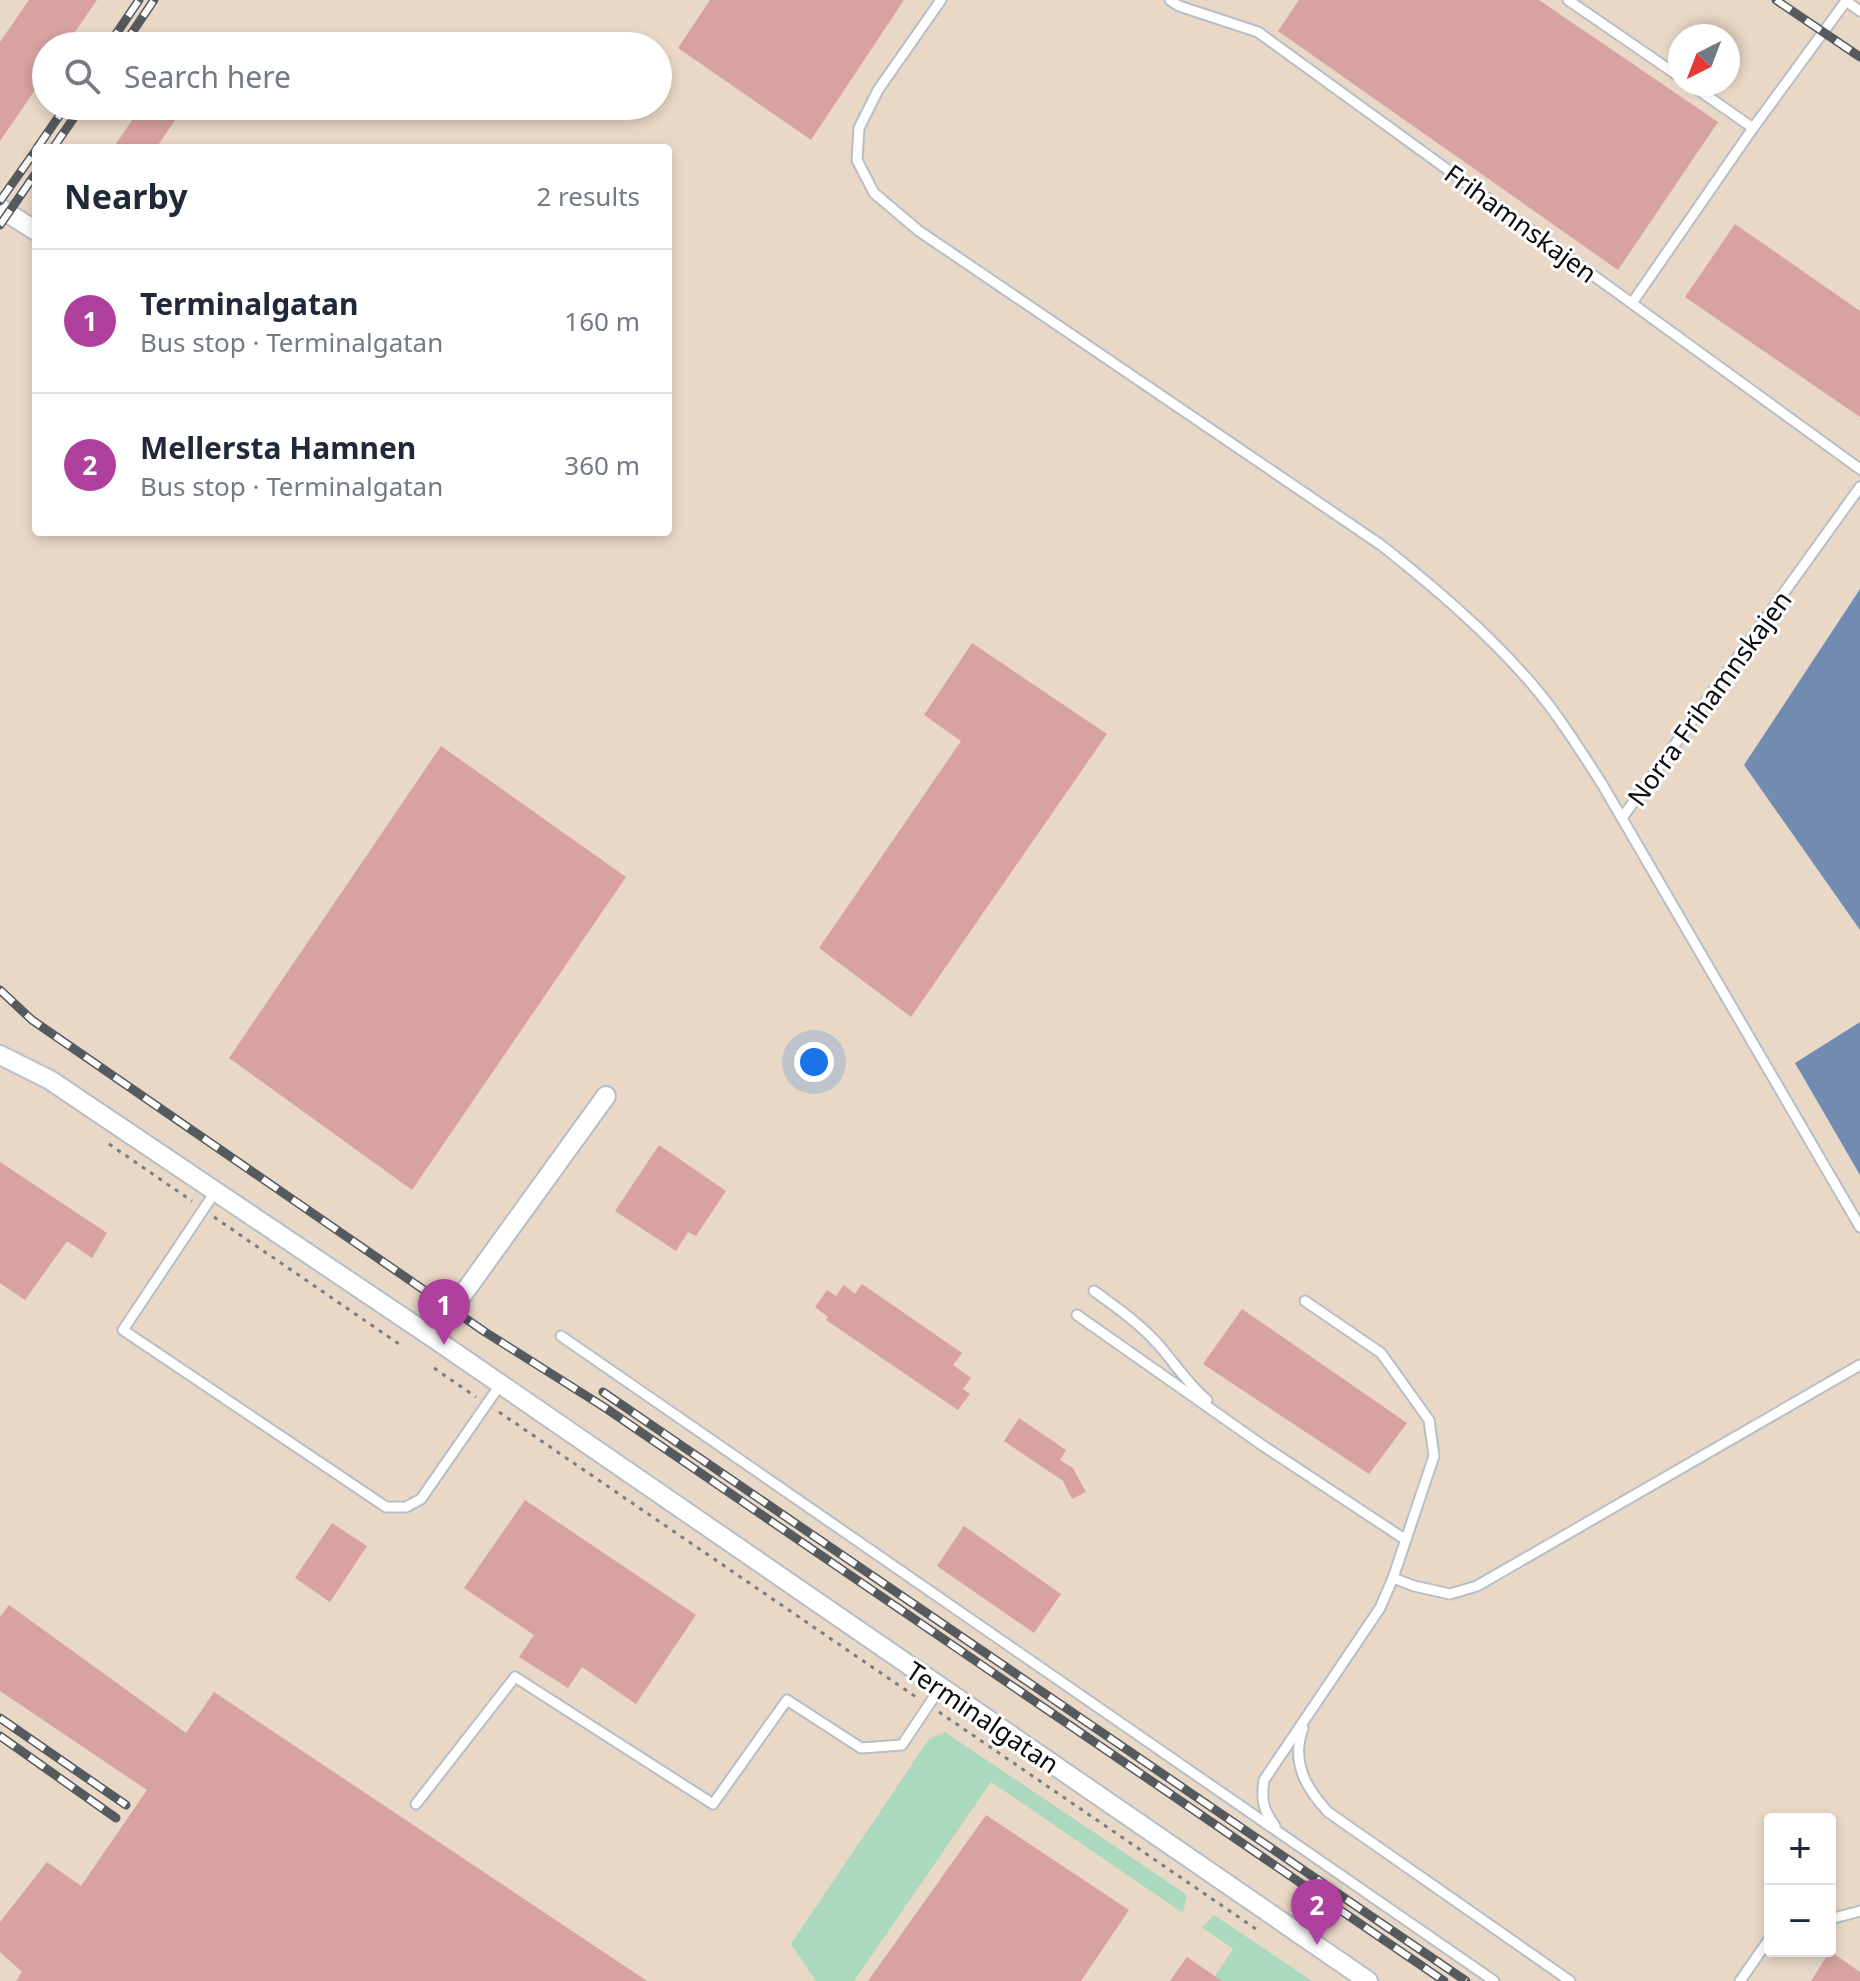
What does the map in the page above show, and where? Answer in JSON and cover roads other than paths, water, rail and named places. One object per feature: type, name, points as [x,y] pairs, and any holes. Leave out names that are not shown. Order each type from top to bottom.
[{"type":"street","points":[[0,208],[32,228]]},
{"type":"street","name":"Terminalgatan","points":[[0,1055],[50,1080],[432,1337],[1368,1981]]},
{"type":"street","points":[[432,1337],[606,1096]]},
{"type":"lane","points":[[941,0],[878,90],[859,128],[857,160],[874,193],[919,231],[1381,545],[1444,595],[1532,683],[1576,743],[1622,818]]},
{"type":"lane","name":"Frihamnskajen","points":[[1170,0],[1179,6],[1258,32],[1860,469]]},
{"type":"lane","points":[[1568,0],[1668,69]]},
{"type":"lane","points":[[1632,303],[1753,128],[1846,1],[1860,11]]},
{"type":"lane","points":[[1707,96],[1753,128]]},
{"type":"lane","name":"Norra Frihamnskajen","points":[[1860,487],[1622,818],[1860,1227]]},
{"type":"lane","points":[[215,1192],[123,1330],[386,1507],[406,1507],[421,1499],[500,1385]]},
{"type":"lane","points":[[1094,1291],[1157,1343],[1194,1389],[1262,1445]]},
{"type":"lane","points":[[1279,1832],[1265,1813],[1262,1798],[1264,1780],[1380,1608],[1434,1456],[1429,1420],[1381,1353],[1305,1301]]},
{"type":"lane","points":[[1077,1315],[1262,1445],[1406,1540]]},
{"type":"lane","points":[[561,1336],[1494,1981]]},
{"type":"lane","points":[[1393,1578],[1450,1594],[1477,1586],[1860,1365]]},
{"type":"lane","points":[[416,1804],[515,1677],[713,1804],[787,1700],[861,1748],[902,1745],[940,1688]]},
{"type":"lane","points":[[1306,1718],[1299,1740],[1300,1766],[1308,1790],[1328,1812],[1570,1981]]},
{"type":"lane","points":[[1836,1917],[1860,1911]]},
{"type":"lane","points":[[1740,1981],[1764,1947]]},
{"type":"water","points":[[1860,589],[1860,930],[1744,765]]},
{"type":"water","points":[[1860,1022],[1860,1175],[1795,1063]]},
{"type":"railway","points":[[117,32],[139,0]]},
{"type":"railway","points":[[132,32],[154,0]]},
{"type":"railway","points":[[1776,0],[1860,57]]},
{"type":"railway","points":[[40,144],[56,120]]},
{"type":"railway","points":[[56,144],[72,120]]},
{"type":"railway","points":[[0,201],[32,156]]},
{"type":"railway","points":[[0,225],[32,179]]},
{"type":"railway","points":[[0,990],[32,1020],[485,1332],[604,1407],[1444,1981]]},
{"type":"railway","points":[[603,1392],[1466,1981]]},
{"type":"railway","points":[[0,1718],[126,1805]]},
{"type":"railway","points":[[0,1736],[116,1818]]},
{"type":"place","name":"Terminalgatan","points":[[444,1345]]},
{"type":"place","name":"Mellersta Hamnen","points":[[1317,1945]]}]
